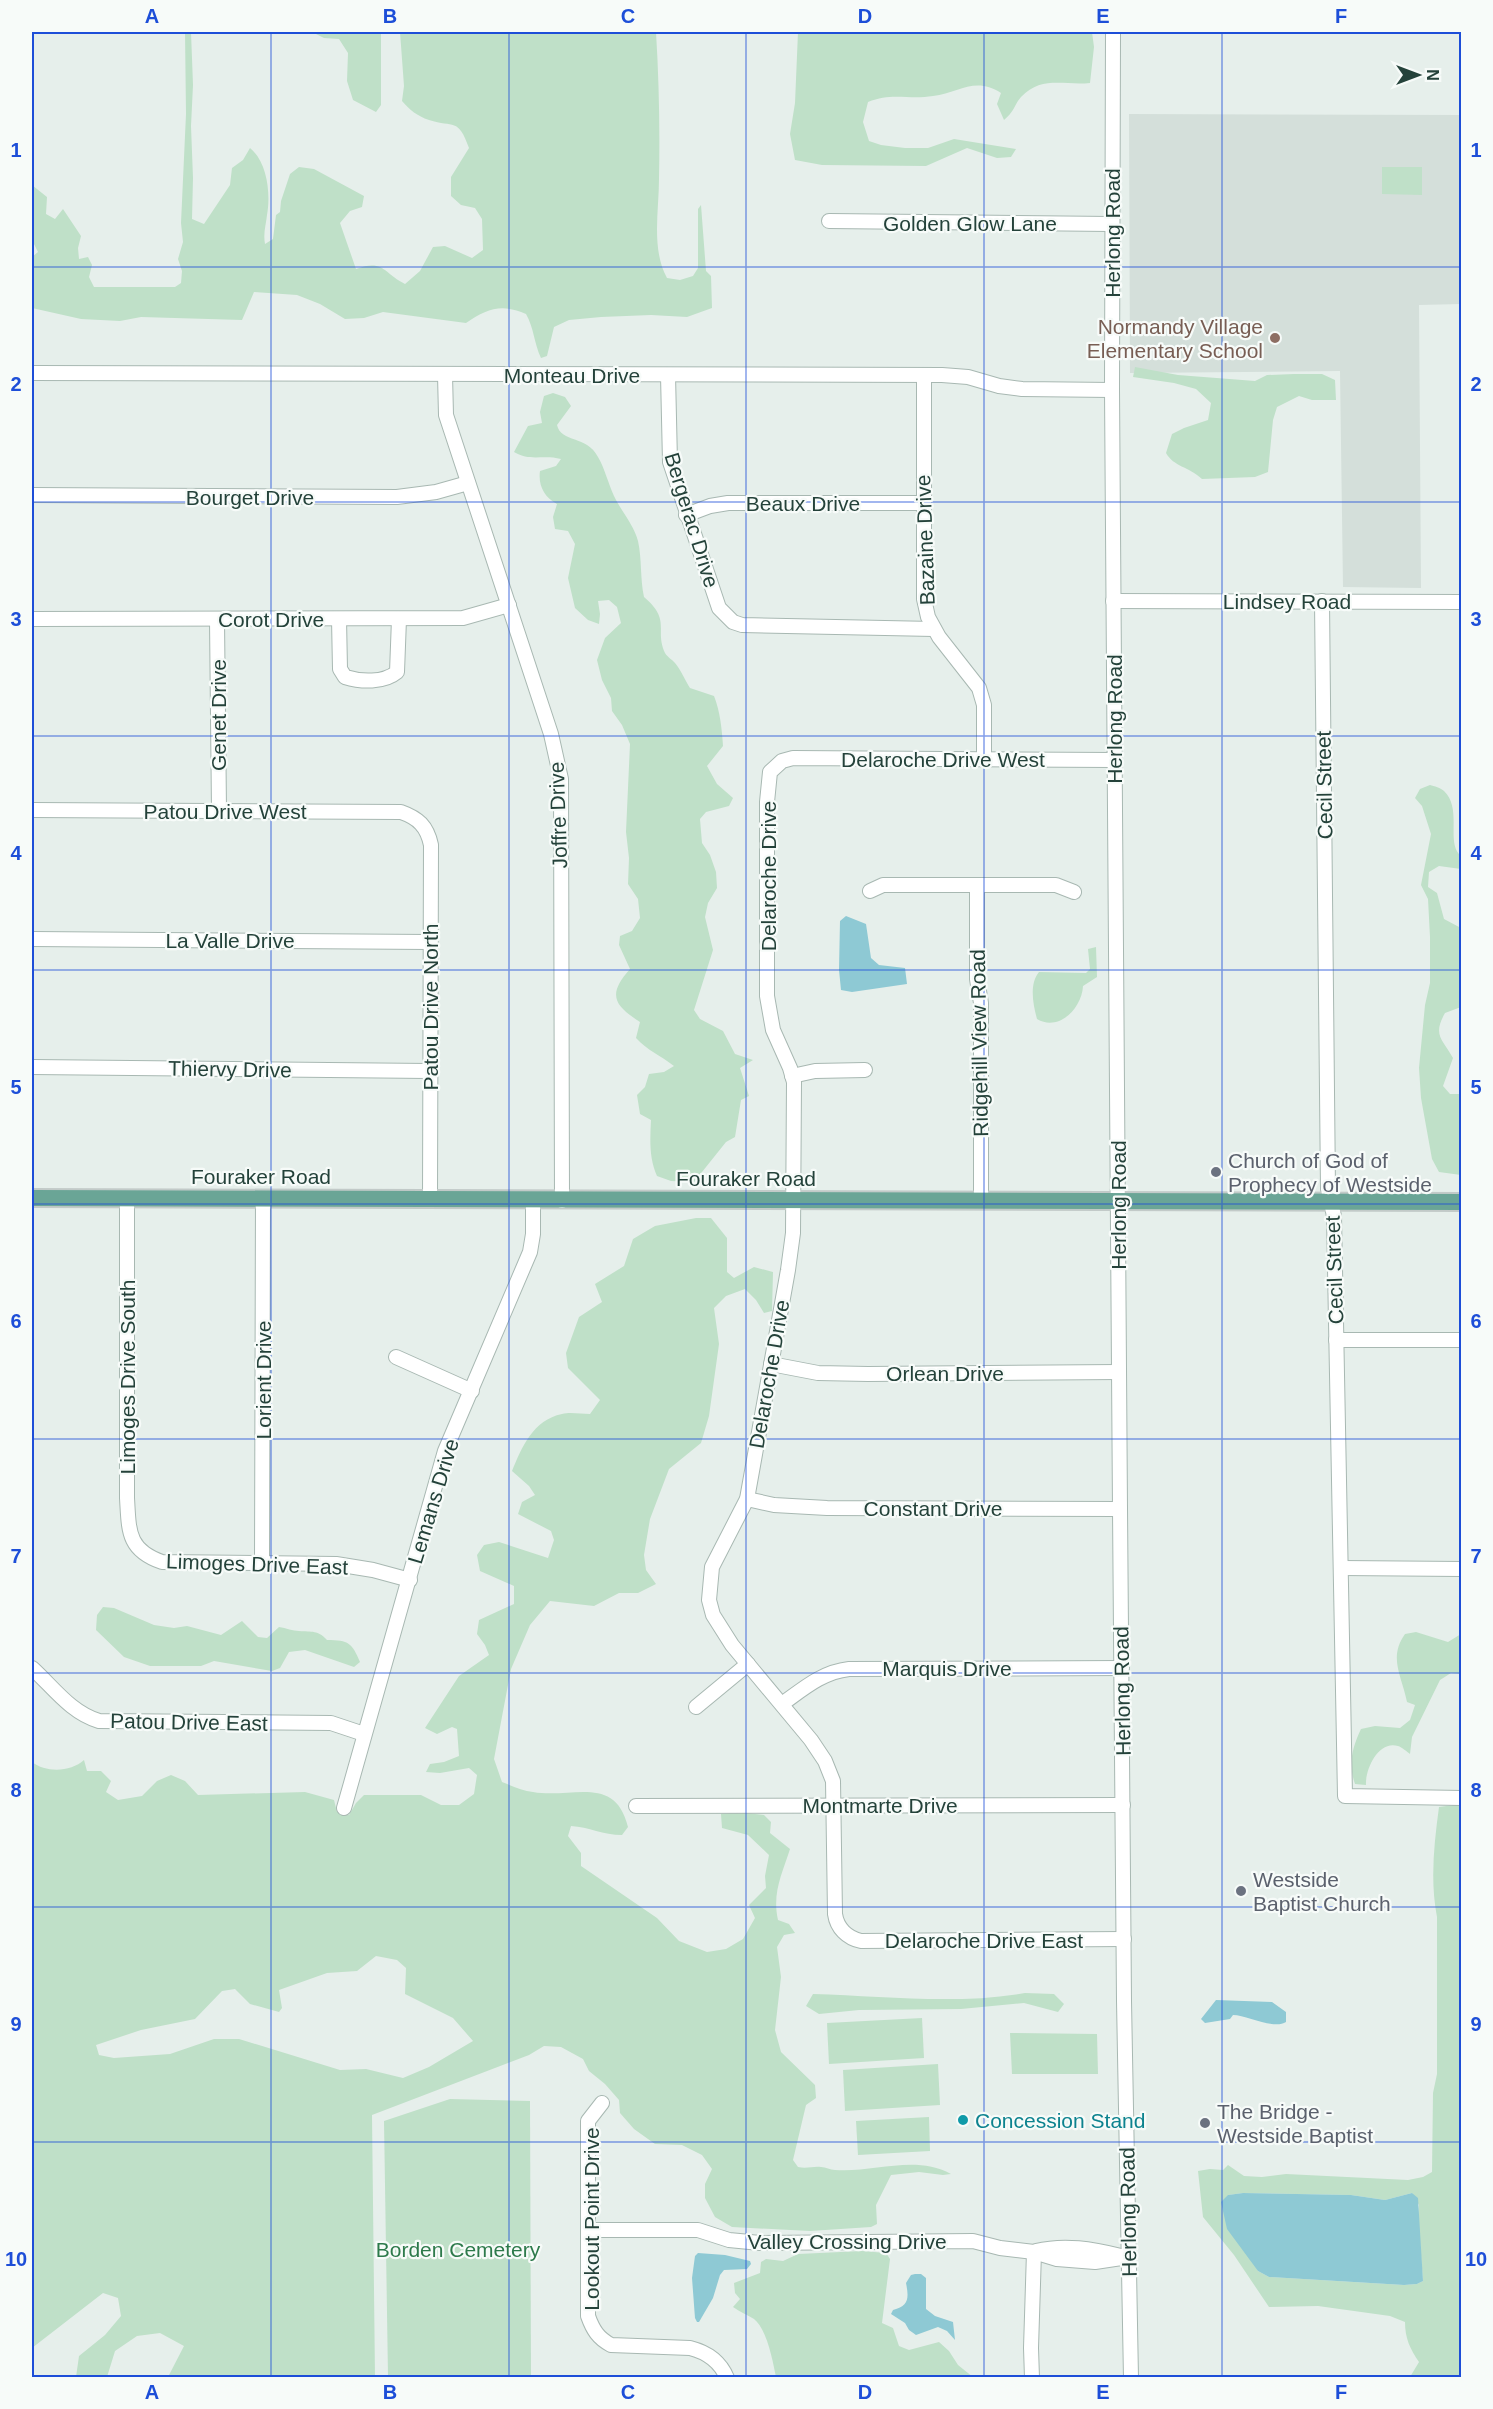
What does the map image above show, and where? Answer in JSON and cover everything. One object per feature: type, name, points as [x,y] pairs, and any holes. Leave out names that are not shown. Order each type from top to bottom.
[{"type":"main road","name":"Fouraker Road","points":[[32,1198],[1461,1202]]},
{"type":"street","name":"Herlong Road","points":[[1113,32],[1111,224],[1114,760],[1124,1939],[1131,2378]]},
{"type":"street","name":"Golden Glow Lane","points":[[829,221],[1111,224]]},
{"type":"street","name":"Monteau Drive","points":[[32,373],[924,375],[969,377],[999,386],[1022,389],[1112,390]]},
{"type":"street","name":"Joffre Drive","points":[[445,375],[446,415],[554,744],[561,779],[562,1201]]},
{"type":"street","name":"Bergerac Drive","points":[[668,375],[670,462],[719,608],[733,622],[742,625],[934,629]]},
{"type":"street","name":"Bazaine Drive","points":[[924,375],[923,590],[926,609],[934,629],[979,688],[984,705],[984,759]]},
{"type":"street","name":"Bourget Drive","points":[[32,495],[397,497],[436,492],[468,483]]},
{"type":"street","name":"Beaux Drive","points":[[686,515],[710,506],[728,503],[922,503]]},
{"type":"street","name":"Cecil Street","points":[[1322,601],[1328,1189],[1334,1216],[1345,1796],[1461,1798]]},
{"type":"street","name":"Lindsey Road","points":[[1113,602],[1461,602]]},
{"type":"street","name":"Corot Drive","points":[[32,619],[463,618],[509,605]]},
{"type":"street","points":[[339,619],[340,669],[345,677],[356,680],[389,679],[397,672],[399,619]]},
{"type":"street","name":"Genet Drive","points":[[217,620],[219,810]]},
{"type":"street","name":"Delaroche Drive West","points":[[773,767],[782,761],[794,758],[1114,760]]},
{"type":"street","name":"Delaroche Drive","points":[[773,767],[770,772],[767,802],[767,996],[773,1030],[792,1076],[793,1233],[747,1499],[712,1566],[709,1589],[713,1614],[732,1645],[782,1704],[825,1761],[833,1781],[835,1914],[845,1934]]},
{"type":"street","name":"Patou Drive West","points":[[32,810],[401,812],[417,819]]},
{"type":"street","name":"Patou Drive North","points":[[417,819],[427,832],[431,845],[430,1199]]},
{"type":"street","points":[[870,891],[883,885],[1056,885],[1074,892]]},
{"type":"street","name":"Ridgehill View Road","points":[[977,885],[977,979],[981,1003],[981,1201]]},
{"type":"street","name":"La Valle Drive","points":[[32,939],[429,942]]},
{"type":"street","name":"Thiervy Drive","points":[[32,1067],[429,1071]]},
{"type":"street","points":[[792,1076],[815,1071],[865,1070]]},
{"type":"street","name":"Lorient Drive","points":[[262,1562],[263,1198]]},
{"type":"street","name":"Limoges Drive South","points":[[127,1199],[127,1498],[130,1534],[142,1552]]},
{"type":"street","name":"Lemans Drive","points":[[344,1808],[446,1451],[530,1252],[533,1234],[533,1201]]},
{"type":"street","points":[[1336,1340],[1461,1340]]},
{"type":"street","points":[[396,1357],[472,1391]]},
{"type":"street","name":"Orlean Drive","points":[[771,1364],[818,1373],[1119,1372]]},
{"type":"street","name":"Constant Drive","points":[[747,1499],[774,1505],[827,1508],[1120,1509]]},
{"type":"street","name":"Limoges Drive East","points":[[142,1552],[162,1562],[336,1564],[374,1570],[410,1580]]},
{"type":"street","points":[[1341,1568],[1461,1569]]},
{"type":"street","points":[[696,1707],[748,1664]]},
{"type":"street","name":"Patou Drive East","points":[[32,1668],[72,1708],[86,1717],[99,1721],[331,1723],[364,1734]]},
{"type":"street","name":"Marquis Drive","points":[[782,1704],[818,1678],[838,1670],[1122,1668]]},
{"type":"street","name":"Montmarte Drive","points":[[636,1806],[1123,1805]]},
{"type":"street","name":"Delaroche Drive East","points":[[845,1934],[861,1941],[1124,1939]]},
{"type":"street","name":"Lookout Point Drive","points":[[602,2103],[588,2121],[588,2316],[592,2328],[600,2339],[620,2347],[701,2350],[711,2356],[727,2378]]},
{"type":"street","name":"Valley Crossing Drive","points":[[588,2230],[698,2230],[729,2240],[760,2243],[973,2241],[1000,2248],[1034,2252],[1056,2247],[1094,2249],[1128,2257]]},
{"type":"street","points":[[1032,2378],[1034,2252]]},
{"type":"shaded area","name":"Normandy Village Elementary School","points":[[1129,114],[1461,115],[1461,304],[1419,305],[1421,588],[1343,587],[1340,371],[1130,373]]},
{"type":"green space","points":[[185,32],[191,32],[193,85],[192,219],[204,224],[230,185],[232,168],[243,160],[250,148],[260,161],[268,188],[265,244],[273,239],[276,215],[280,212],[281,201],[290,174],[299,167],[314,169],[364,196],[362,207],[350,211],[340,223],[356,269],[378,266],[405,284],[420,271],[433,247],[445,246],[472,258],[483,250],[482,219],[475,208],[461,205],[451,196],[451,177],[469,148],[462,132],[454,125],[421,117],[402,101],[404,86],[400,32],[656,32],[659,124],[657,242],[659,255],[667,278],[680,280],[693,276],[698,268],[698,209],[701,205],[706,271],[711,276],[712,308],[687,317],[651,315],[569,320],[554,327],[547,356],[541,358],[526,314],[502,308],[488,311],[466,323],[383,312],[364,318],[345,319],[320,304],[297,295],[254,292],[242,320],[141,317],[120,321],[81,319],[32,308],[32,257],[38,252],[32,240],[32,185],[47,197],[46,214],[55,219],[63,209],[81,236],[78,248],[79,259],[88,257],[92,265],[89,277],[94,287],[175,287],[181,283],[182,271],[178,259],[183,242],[181,223],[186,114]]},
{"type":"green space","points":[[312,32],[381,32],[381,105],[376,112],[353,100],[347,81],[348,53],[339,39],[324,38]]},
{"type":"green space","points":[[798,32],[1092,32],[1094,47],[1090,83],[1054,83],[1037,86],[1021,97],[1004,120],[997,104],[1001,93],[983,86],[967,87],[933,96],[885,97],[868,102],[863,122],[869,141],[905,148],[928,148],[954,139],[1016,149],[1011,157],[997,158],[967,148],[926,166],[822,165],[795,160],[790,134],[795,103]]},
{"type":"green space","points":[[1382,167],[1422,167],[1422,195],[1382,194]]},
{"type":"green space","points":[[1135,367],[1178,375],[1255,381],[1267,375],[1322,374],[1335,380],[1336,400],[1312,400],[1299,396],[1277,407],[1273,420],[1268,472],[1255,477],[1202,479],[1173,461],[1166,453],[1172,434],[1208,420],[1211,403],[1196,389],[1133,377]]},
{"type":"green space","points":[[553,393],[565,397],[571,406],[557,425],[559,431],[588,445],[593,450],[603,466],[614,496],[636,535],[644,597],[658,612],[665,653],[677,666],[690,688],[714,696],[718,708],[723,746],[707,766],[717,784],[733,798],[729,806],[706,812],[700,819],[702,843],[710,855],[716,872],[717,888],[708,903],[705,917],[713,950],[694,1010],[700,1019],[723,1031],[735,1054],[753,1060],[740,1068],[749,1096],[741,1100],[735,1137],[726,1142],[694,1182],[671,1181],[657,1176],[654,1169],[650,1142],[651,1120],[640,1114],[637,1095],[645,1087],[649,1074],[664,1072],[674,1066],[636,1038],[640,1022],[619,1005],[616,993],[630,969],[619,945],[620,936],[632,931],[640,918],[638,899],[628,884],[629,858],[626,832],[630,744],[622,725],[612,711],[611,698],[602,680],[597,660],[605,638],[621,623],[617,607],[609,600],[598,601],[599,624],[588,620],[575,608],[568,578],[575,544],[568,531],[555,529],[553,517],[557,504],[545,494],[540,481],[540,471],[556,466],[561,459],[526,457],[514,452],[528,426],[542,423],[540,412],[544,396]]},
{"type":"green space","points":[[1430,785],[1443,790],[1450,798],[1454,816],[1454,843],[1461,856],[1461,869],[1439,866],[1429,872],[1428,887],[1437,893],[1444,919],[1461,928],[1461,1007],[1445,1013],[1439,1032],[1453,1058],[1443,1086],[1450,1094],[1461,1094],[1461,1175],[1439,1172],[1432,1159],[1421,1098],[1419,1068],[1425,1005],[1430,983],[1430,937],[1428,899],[1421,885],[1431,834],[1422,806],[1415,798],[1420,789]]},
{"type":"green space","points":[[1096,947],[1097,977],[1083,986],[1082,994],[1074,1010],[1061,1020],[1053,1022],[1037,1019],[1033,988],[1039,972],[1086,973],[1090,969],[1088,949]]},
{"type":"green space","points":[[696,1218],[711,1218],[727,1238],[727,1272],[734,1278],[754,1267],[773,1272],[772,1311],[764,1313],[745,1289],[726,1296],[714,1308],[719,1344],[709,1416],[701,1443],[669,1469],[650,1519],[644,1555],[646,1570],[656,1584],[638,1593],[619,1593],[594,1606],[550,1601],[530,1625],[511,1669],[494,1759],[502,1782],[518,1788],[548,1793],[590,1792],[603,1794],[613,1800],[622,1811],[628,1827],[622,1835],[571,1826],[568,1836],[581,1853],[581,1866],[657,1918],[679,1941],[707,1952],[726,1949],[743,1939],[755,1918],[749,1905],[766,1888],[765,1876],[769,1855],[748,1835],[722,1828],[721,1814],[738,1812],[764,1815],[771,1822],[770,1833],[790,1849],[779,1884],[776,1910],[778,1920],[789,1924],[795,1933],[784,1935],[777,1947],[781,1977],[775,2030],[781,2052],[815,2085],[816,2098],[806,2105],[793,2160],[801,2168],[825,2167],[833,2170],[849,2170],[923,2165],[951,2174],[919,2172],[891,2175],[876,2205],[877,2224],[871,2227],[810,2231],[732,2227],[715,2217],[705,2198],[705,2184],[712,2169],[702,2155],[682,2145],[655,2144],[634,2129],[620,2113],[619,2100],[589,2071],[583,2059],[561,2047],[544,2046],[529,2055],[372,2115],[375,2377],[168,2377],[184,2346],[160,2333],[137,2336],[115,2351],[107,2377],[76,2377],[79,2356],[105,2335],[121,2316],[118,2298],[103,2293],[32,2348],[32,1762],[44,1768],[58,1770],[72,1767],[84,1760],[87,1771],[101,1771],[111,1781],[106,1792],[118,1800],[142,1796],[157,1781],[171,1775],[185,1781],[198,1795],[305,1792],[334,1800],[337,1812],[349,1815],[364,1795],[421,1795],[441,1805],[459,1805],[474,1794],[477,1775],[469,1768],[440,1773],[426,1772],[430,1764],[459,1756],[457,1729],[452,1727],[437,1734],[425,1728],[459,1676],[489,1655],[477,1634],[479,1620],[514,1604],[514,1586],[480,1571],[477,1555],[484,1545],[499,1542],[548,1558],[554,1540],[551,1531],[518,1514],[522,1502],[535,1495],[529,1486],[512,1471],[530,1436],[543,1422],[565,1413],[590,1414],[600,1400],[568,1368],[566,1353],[579,1317],[602,1302],[595,1284],[624,1266],[633,1239],[655,1226]],"holes":[[[376,1956],[397,1960],[406,1968],[405,1994],[453,2018],[473,2041],[429,2067],[403,2078],[366,2069],[340,2070],[239,2039],[214,2039],[170,2054],[114,2058],[99,2055],[96,2045],[141,2030],[195,2019],[222,1991],[235,1989],[250,2004],[279,2012],[282,2008],[279,1990],[327,1973],[357,1971]]]},
{"type":"green space","points":[[103,1607],[114,1608],[154,1625],[174,1628],[187,1626],[221,1635],[242,1621],[258,1637],[267,1638],[279,1627],[314,1632],[327,1640],[349,1644],[360,1662],[354,1667],[305,1650],[289,1652],[280,1668],[272,1671],[214,1661],[201,1666],[150,1666],[124,1657],[96,1630],[97,1615]]},
{"type":"green space","points":[[1416,1632],[1448,1642],[1461,1634],[1461,1674],[1451,1673],[1440,1680],[1412,1737],[1410,1754],[1398,1746],[1384,1747],[1370,1764],[1366,1785],[1355,1784],[1352,1756],[1361,1729],[1375,1726],[1400,1728],[1410,1720],[1415,1705],[1407,1702],[1398,1667],[1397,1651],[1405,1634]]},
{"type":"green space","points":[[1461,1804],[1461,2377],[1410,2377],[1419,2362],[1409,2343],[1405,2322],[1390,2316],[1318,2306],[1269,2307],[1234,2255],[1203,2217],[1198,2171],[1223,2170],[1228,2165],[1244,2176],[1262,2177],[1286,2174],[1408,2180],[1423,2177],[1432,2172],[1433,2093],[1437,2074],[1437,1917],[1434,1862],[1439,1807]],"holes":[[[1243,2193],[1351,2195],[1385,2200],[1412,2193],[1419,2205],[1423,2281],[1404,2285],[1269,2277],[1258,2271],[1228,2195]]]},
{"type":"green space","points":[[1025,1993],[1054,1994],[1064,2004],[1058,2012],[1024,2003],[961,2009],[859,2010],[819,2014],[806,2006],[813,1994],[973,1999]]},
{"type":"green space","points":[[922,2018],[924,2058],[829,2064],[827,2023]]},
{"type":"green space","points":[[1010,2033],[1097,2034],[1098,2074],[1012,2074]]},
{"type":"green space","points":[[938,2064],[940,2105],[845,2111],[843,2070]]},
{"type":"green space","name":"Borden Cemetery","points":[[450,2099],[530,2101],[531,2377],[388,2377],[384,2121]]},
{"type":"green space","points":[[929,2117],[930,2151],[858,2155],[856,2121]]},
{"type":"green space","points":[[862,2251],[886,2253],[890,2259],[882,2323],[893,2328],[899,2346],[909,2350],[939,2342],[949,2351],[958,2365],[973,2377],[776,2377],[769,2346],[759,2324],[733,2307],[740,2299],[735,2293],[734,2283],[760,2273],[761,2262],[766,2259],[783,2261],[798,2254]]},
{"type":"water","points":[[846,916],[866,924],[871,958],[879,965],[905,968],[907,984],[852,992],[841,990],[840,921]]},
{"type":"water","points":[[1216,2000],[1272,2002],[1286,2012],[1286,2022],[1275,2024],[1233,2015],[1230,2019],[1205,2023],[1201,2019]]},
{"type":"water","points":[[1243,2193],[1351,2195],[1385,2200],[1412,2193],[1418,2198],[1423,2281],[1404,2285],[1269,2277],[1258,2271],[1227,2229],[1221,2202],[1228,2195]]},
{"type":"water","points":[[698,2253],[725,2255],[750,2261],[751,2264],[747,2269],[724,2270],[720,2275],[713,2298],[697,2322],[692,2278],[695,2256]]},
{"type":"water","points":[[921,2274],[926,2278],[926,2309],[935,2316],[953,2322],[955,2340],[947,2331],[938,2327],[916,2335],[905,2323],[891,2314],[893,2310],[907,2301],[906,2283],[911,2275]]},
{"type":"place","name":"Normandy Village Elementary School","points":[[1275,338]]},
{"type":"place","name":"Church of God of Prophecy of Westside","points":[[1216,1172]]},
{"type":"place","name":"Westside Baptist Church","points":[[1241,1891]]},
{"type":"place","name":"Concession Stand","points":[[963,2120]]},
{"type":"place","name":"The Bridge - Westside Baptist","points":[[1205,2123]]}]
